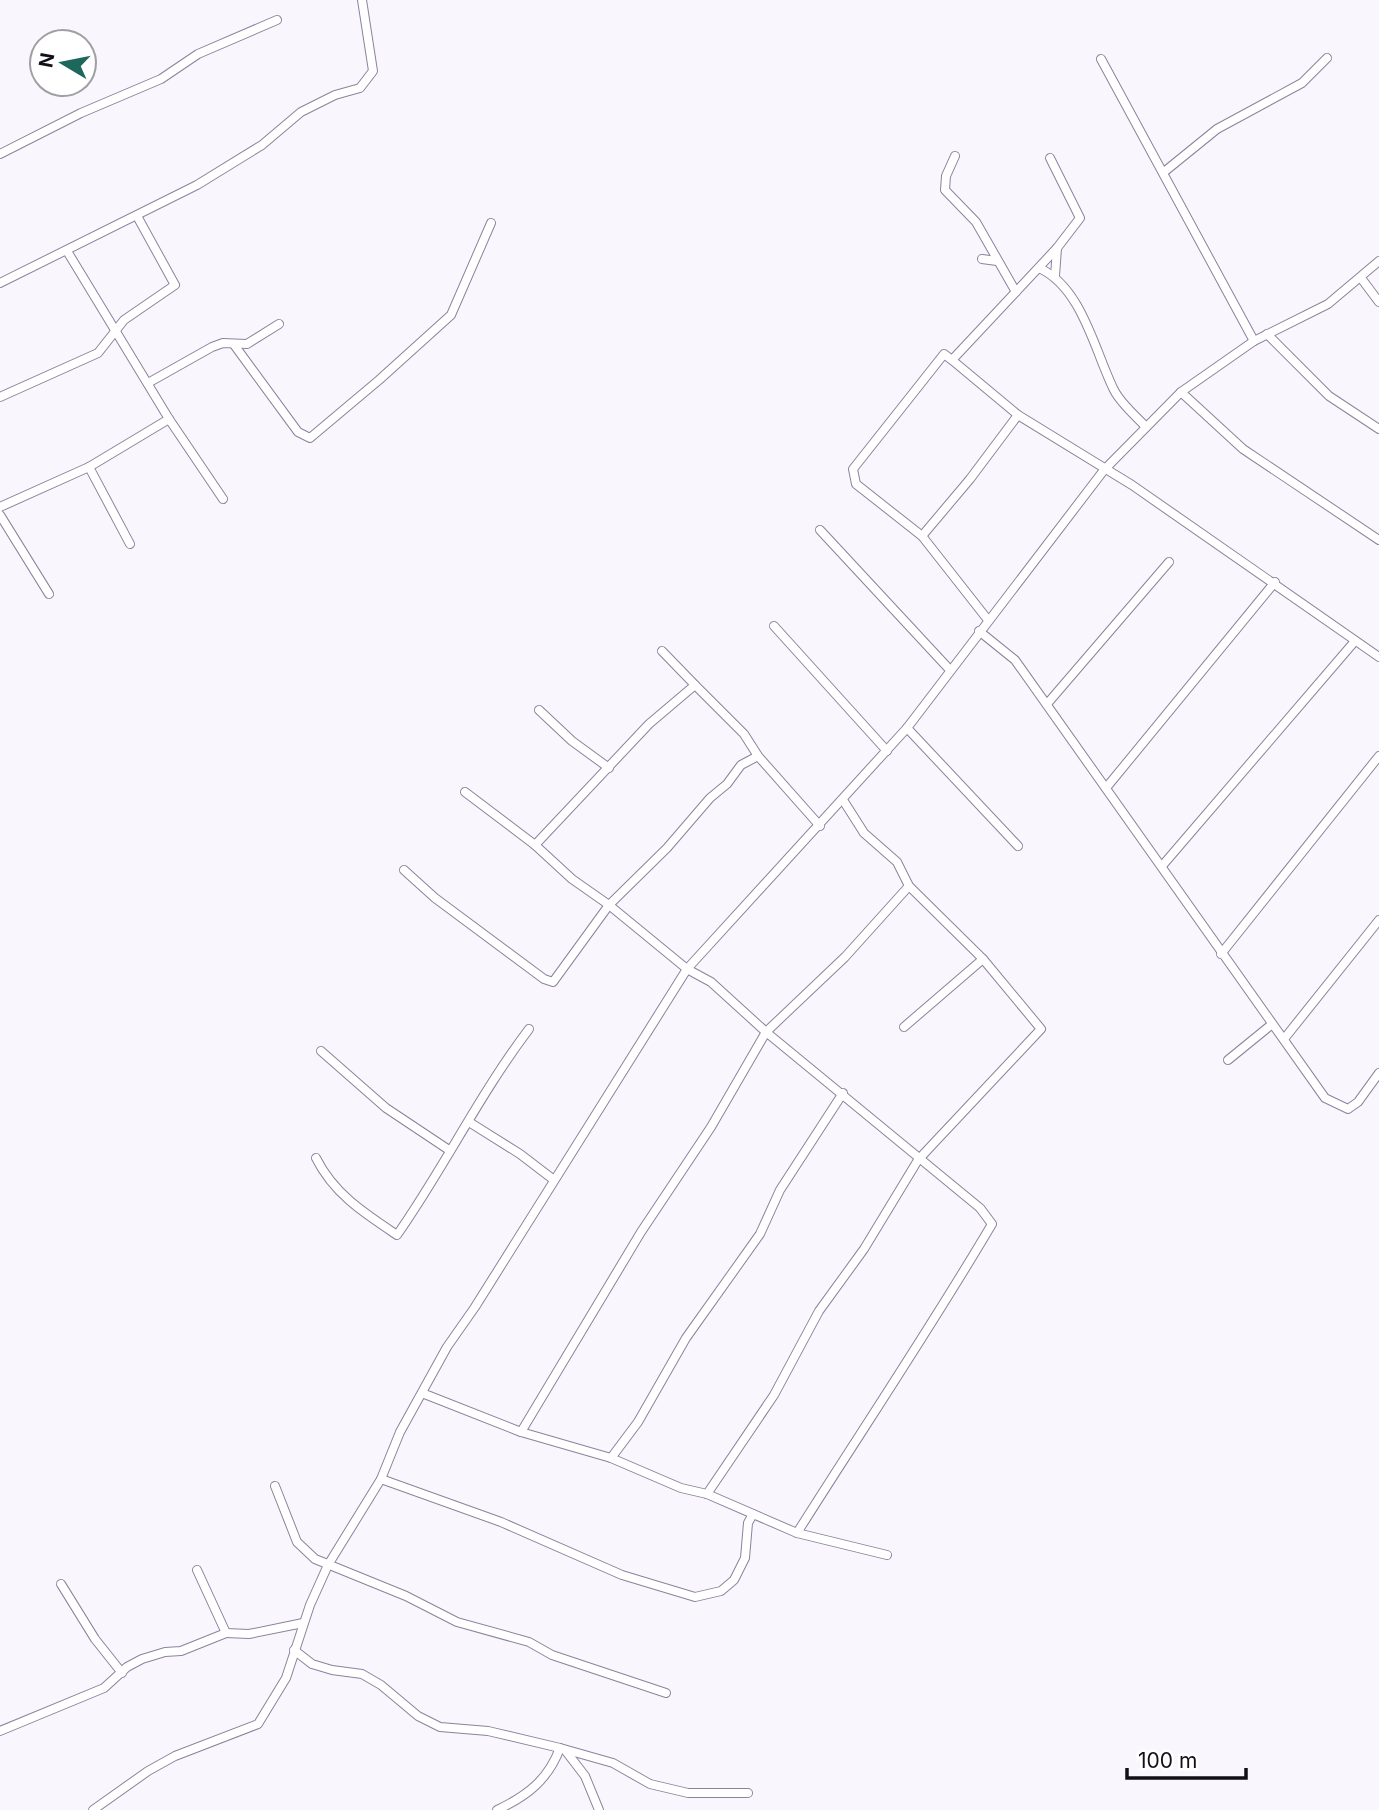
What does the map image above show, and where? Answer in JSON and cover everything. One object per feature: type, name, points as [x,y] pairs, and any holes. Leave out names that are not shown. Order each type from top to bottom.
[{"type":"street","points":[[0,283],[137,216],[262,145],[301,112],[335,94],[356,90],[367,82],[373,71],[362,0]]},
{"type":"street","points":[[0,154],[81,113],[161,79],[198,54],[277,20]]},
{"type":"street","points":[[1164,172],[1217,129],[1302,83],[1327,58]]},
{"type":"street","points":[[1101,59],[1254,341]]},
{"type":"street","points":[[955,156],[946,176],[945,190],[976,222],[1017,292]]},
{"type":"street","points":[[952,360],[1039,268],[1080,218],[1049,158]]},
{"type":"street","points":[[0,397],[98,352],[124,320],[175,285],[137,216]]},
{"type":"street","points":[[235,346],[298,432],[310,438],[451,315],[491,223]]},
{"type":"street","points":[[1055,276],[1057,248]]},
{"type":"street","points":[[67,251],[117,329],[169,419],[223,499]]},
{"type":"street","points":[[982,259],[997,261]]},
{"type":"street","points":[[93,1810],[139,1776],[176,1756],[258,1724],[286,1678],[303,1623],[328,1565],[381,1479],[400,1432],[447,1347],[475,1307],[687,969],[907,728],[1104,470],[1146,427],[1181,392],[1254,341],[1328,304],[1379,261]]},
{"type":"street","points":[[1039,268],[1055,276],[1075,306],[1115,393],[1146,427]]},
{"type":"street","points":[[1361,278],[1379,302]]},
{"type":"street","points":[[148,383],[212,347],[223,343],[235,346],[247,344],[279,324]]},
{"type":"street","points":[[1267,334],[1329,397],[1379,429]]},
{"type":"street","points":[[988,620],[922,536],[856,484],[853,469],[944,354],[1018,415],[1132,485],[1275,582],[1379,657]]},
{"type":"street","points":[[1181,392],[1243,449],[1379,540]]},
{"type":"street","points":[[922,536],[971,479],[1018,415]]},
{"type":"street","points":[[0,508],[89,467],[169,419]]},
{"type":"street","points":[[89,467],[130,544]]},
{"type":"street","points":[[0,516],[49,594]]},
{"type":"street","points":[[820,530],[950,670]]},
{"type":"street","points":[[1046,705],[1169,562]]},
{"type":"street","points":[[1106,788],[1275,582]]},
{"type":"street","points":[[774,626],[887,751]]},
{"type":"street","points":[[979,631],[1015,660],[1325,1098],[1348,1109],[1358,1102],[1379,1073]]},
{"type":"street","points":[[1162,866],[1354,641]]},
{"type":"street","points":[[662,652],[713,700],[744,734],[758,756],[820,826]]},
{"type":"street","points":[[535,845],[649,724],[695,685]]},
{"type":"street","points":[[539,710],[609,768]]},
{"type":"street","points":[[907,728],[1018,846]]},
{"type":"street","points":[[404,870],[435,898],[544,979],[553,982],[609,905],[667,848],[710,798],[727,784],[741,765],[758,756]]},
{"type":"street","points":[[1221,954],[1379,756]]},
{"type":"street","points":[[465,792],[535,845],[572,879],[609,905],[687,969],[711,982],[918,1160],[980,1208],[992,1224],[936,1319],[910,1354],[797,1533]]},
{"type":"street","points":[[708,1494],[774,1395],[819,1311],[864,1249],[918,1160],[1041,1029],[983,959],[909,886],[897,862],[864,834],[844,800]]},
{"type":"street","points":[[521,1432],[641,1232],[711,1127],[766,1032],[845,957],[909,886]]},
{"type":"street","points":[[1284,1039],[1379,920]]},
{"type":"street","points":[[904,1027],[983,959]]},
{"type":"street","points":[[1228,1060],[1271,1025]]},
{"type":"street","points":[[316,1158],[326,1179],[352,1205],[397,1235],[469,1122],[498,1070],[529,1029]]},
{"type":"street","points":[[321,1051],[386,1108],[449,1150]]},
{"type":"street","points":[[611,1458],[638,1422],[686,1338],[760,1234],[780,1190],[843,1093]]},
{"type":"street","points":[[469,1122],[520,1154],[554,1180]]},
{"type":"street","points":[[422,1393],[521,1432],[611,1458],[681,1488],[708,1494],[797,1533],[887,1555]]},
{"type":"street","points":[[381,1479],[501,1522],[622,1575],[695,1597],[721,1591],[734,1580],[745,1558],[748,1523],[753,1514]]},
{"type":"street","points":[[275,1486],[297,1542],[305,1552],[328,1565],[406,1597],[457,1622],[529,1642],[552,1655],[666,1693]]},
{"type":"street","points":[[197,1570],[226,1633]]},
{"type":"street","points":[[61,1584],[95,1639],[122,1673]]},
{"type":"street","points":[[0,1731],[88,1696],[142,1659],[165,1652],[181,1651],[226,1633],[249,1634],[303,1623]]},
{"type":"street","points":[[294,1650],[322,1667],[362,1674],[381,1685],[418,1716],[440,1727],[488,1731],[563,1749],[613,1763],[650,1784],[688,1793],[748,1793]]},
{"type":"street","points":[[498,1810],[526,1797],[563,1749]]},
{"type":"street","points":[[563,1749],[585,1776],[599,1810]]}]
